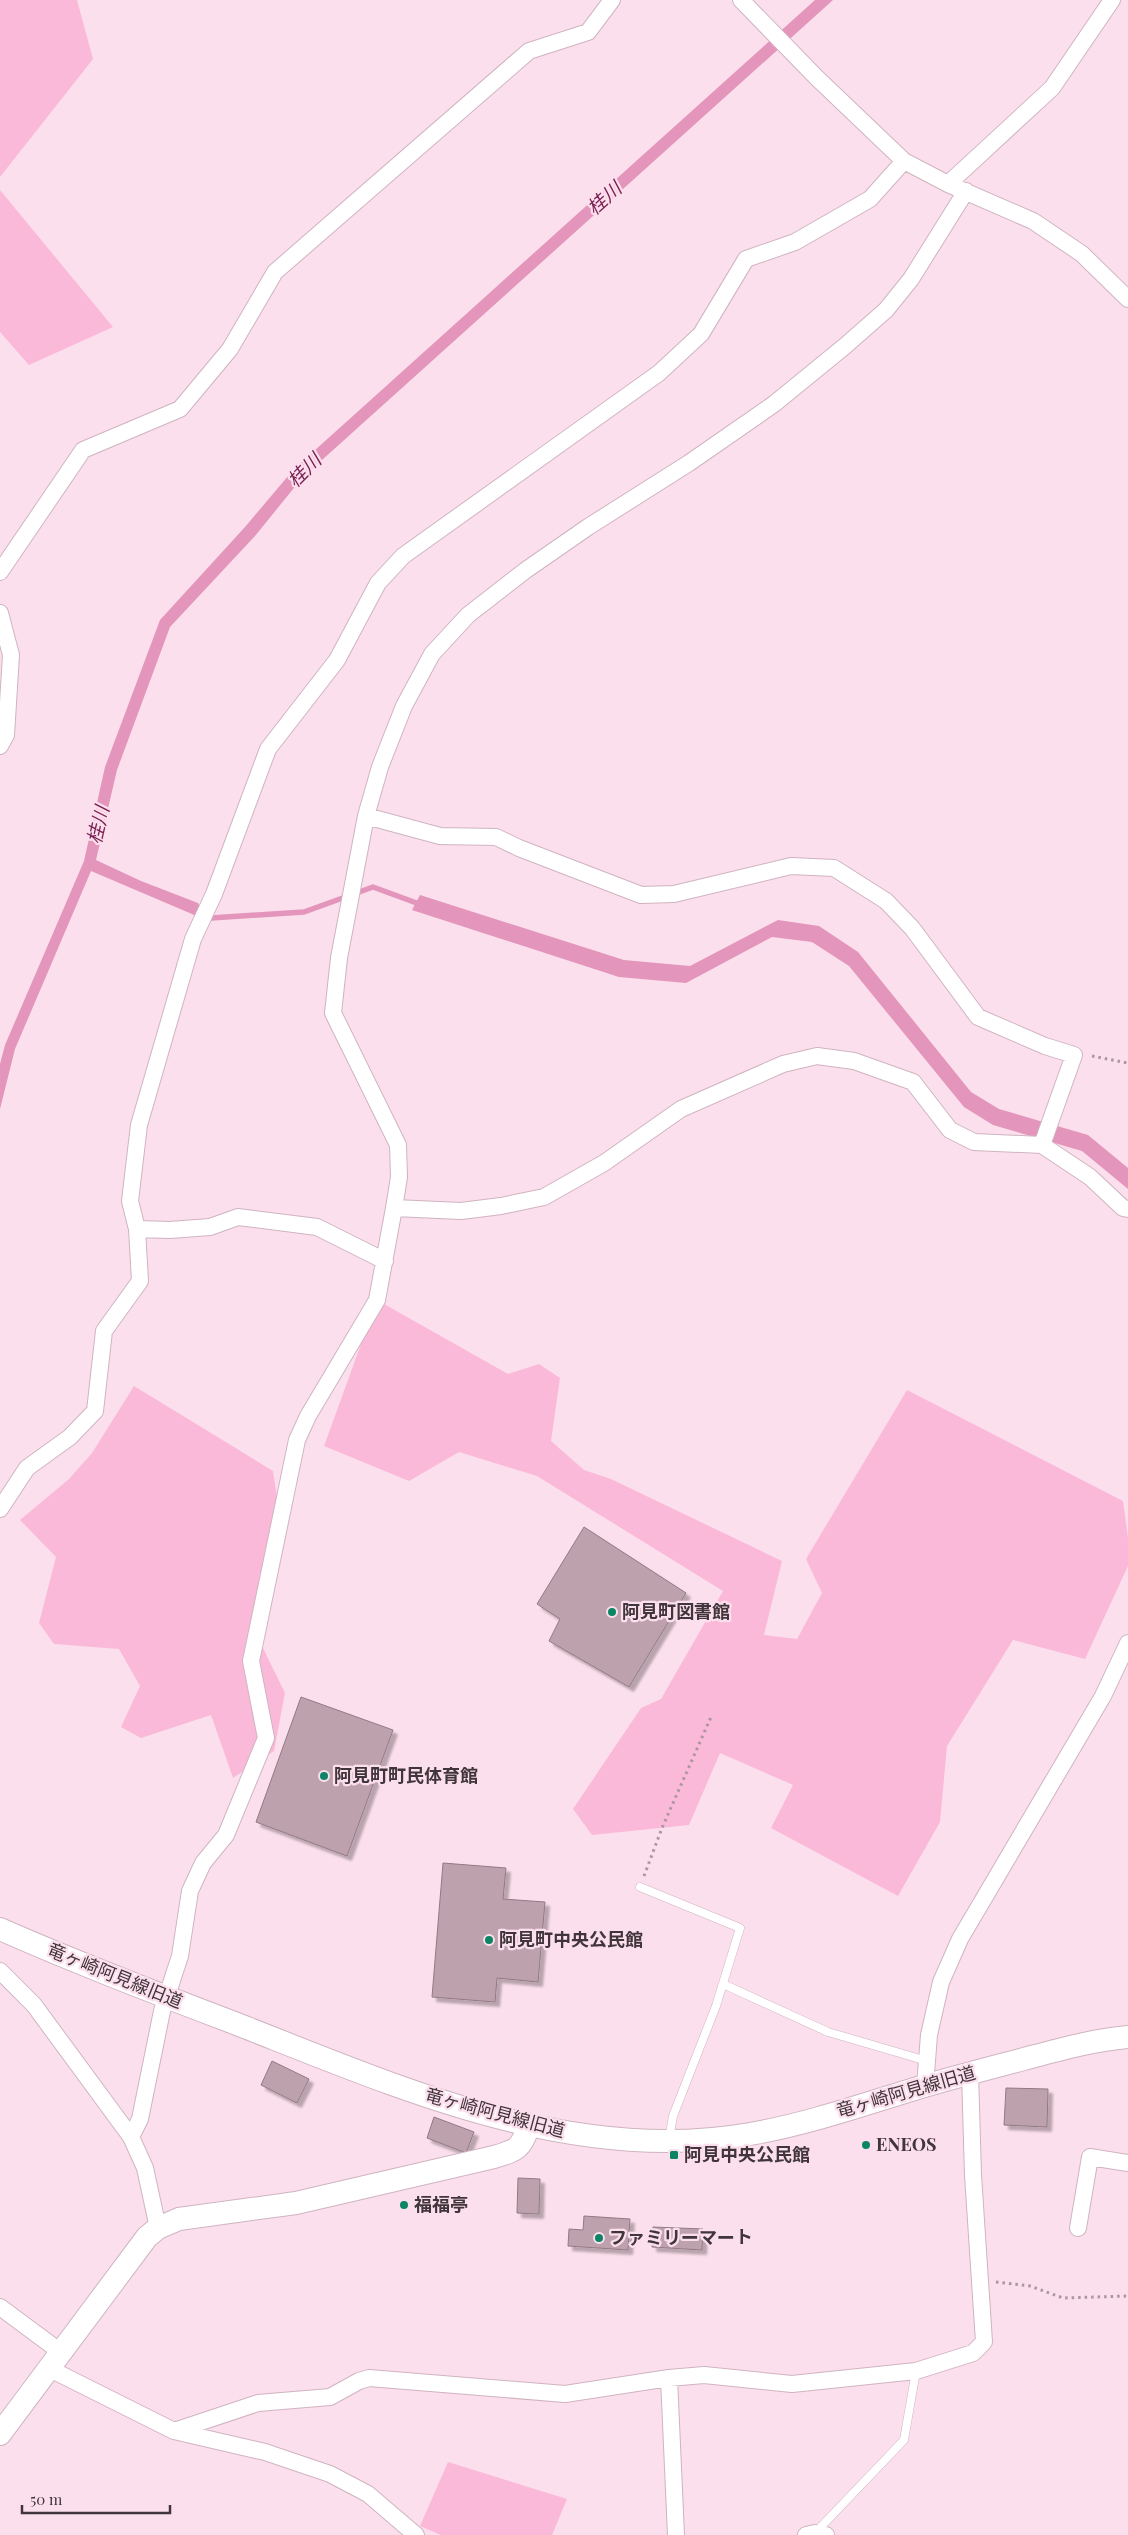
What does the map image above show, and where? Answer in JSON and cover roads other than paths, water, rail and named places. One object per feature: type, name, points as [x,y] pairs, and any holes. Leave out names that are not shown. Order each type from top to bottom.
[{"type":"street","points":[[0,572],[83,450],[180,409],[230,349],[276,272],[529,51],[588,32],[612,0]]},
{"type":"street","points":[[741,0],[817,78],[904,161],[948,184],[1033,221],[1082,254],[1127,295]]},
{"type":"street","points":[[948,184],[1052,88],[1112,0]]},
{"type":"street","points":[[0,1509],[27,1468],[45,1453],[70,1437],[95,1411],[104,1331],[140,1282],[137,1229],[130,1201],[139,1125],[193,940],[214,894],[268,749],[337,660],[378,583],[402,556],[660,373],[701,334],[746,258],[795,242],[870,199],[904,161]]},
{"type":"street","points":[[131,2137],[140,2119],[166,1997],[180,1956],[190,1891],[202,1862],[226,1835],[266,1738],[252,1661],[297,1440],[317,1400],[377,1300],[385,1261],[399,1178],[398,1145],[333,1013],[339,958],[366,816],[380,767],[404,706],[432,654],[468,615],[588,527],[689,463],[774,404],[886,310],[912,280],[966,191]]},
{"type":"street","points":[[0,613],[11,655],[6,735],[0,746]]},
{"type":"street","points":[[366,816],[440,836],[496,837],[519,848],[642,895],[674,894],[791,866],[834,868],[886,901],[912,928],[978,1017],[1045,1046],[1074,1054],[1042,1145]]},
{"type":"street","points":[[394,1208],[461,1211],[544,1198],[604,1163],[681,1109],[783,1064],[817,1056],[854,1061],[913,1082],[950,1130],[974,1142],[1042,1145],[1075,1165],[1123,1208],[1128,1209]]},
{"type":"street","points":[[137,1229],[170,1230],[210,1227],[238,1217],[317,1227],[385,1261]]},
{"type":"street","points":[[925,2086],[929,2035],[941,1982],[960,1939],[1103,1696],[1128,1643]]},
{"type":"street","name":"竜ヶ崎阿見線旧道","points":[[0,1929],[166,1997],[381,2080],[448,2103],[528,2126],[574,2134],[668,2141],[706,2140],[778,2128],[1068,2047],[1128,2037]]},
{"type":"street","points":[[0,1971],[34,2005],[131,2137],[145,2168],[158,2228]]},
{"type":"street","points":[[174,2431],[258,2403],[330,2396],[358,2381],[369,2378],[565,2394],[668,2378],[704,2375],[792,2384],[916,2371],[973,2353],[984,2342],[982,2281],[973,2176],[970,2073]]},
{"type":"street","points":[[0,2434],[147,2237],[158,2228],[179,2219],[296,2203],[494,2157],[516,2150],[522,2145],[528,2126]]},
{"type":"street","points":[[1078,2228],[1090,2157],[1128,2163]]},
{"type":"street","points":[[0,2307],[56,2361],[174,2431],[265,2452],[330,2474],[368,2494],[416,2535]]},
{"type":"street","points":[[668,2378],[676,2535]]},
{"type":"lane","points":[[640,1887],[740,1928],[723,1984],[673,2116],[668,2141]]},
{"type":"lane","points":[[723,1984],[828,2032],[927,2061]]},
{"type":"lane","points":[[816,2534],[904,2440],[916,2371]]},
{"type":"water","name":"桂川","points":[[815,0],[833,0],[302,478],[255,536],[170,627],[117,770],[96,860],[141,881],[198,903],[201,910],[212,913],[209,924],[192,914],[91,871],[15,1049],[0,1109],[0,1064],[5,1045],[84,861],[105,767],[160,620],[245,527],[294,469]]},
{"type":"water","points":[[420,895],[624,960],[690,966],[778,920],[819,926],[858,952],[971,1092],[999,1109],[1088,1135],[1128,1168],[1128,1189],[1082,1151],[993,1125],[964,1107],[849,966],[812,942],[772,937],[686,983],[619,977],[412,910]]},
{"type":"waterway","points":[[205,916],[211,918],[304,912],[373,887],[422,905]]},
{"type":"place","name":"阿見町図書館","points":[[612,1612]]},
{"type":"place","name":"阿見町町民体育館","points":[[324,1776]]},
{"type":"place","name":"阿見町中央公民館","points":[[489,1940]]},
{"type":"place","name":"ENEOS","points":[[866,2145]]},
{"type":"place","name":"阿見中央公民館","points":[[674,2155]]},
{"type":"place","name":"福福亭","points":[[404,2205]]},
{"type":"place","name":"ファミリーマート","points":[[599,2238]]}]
